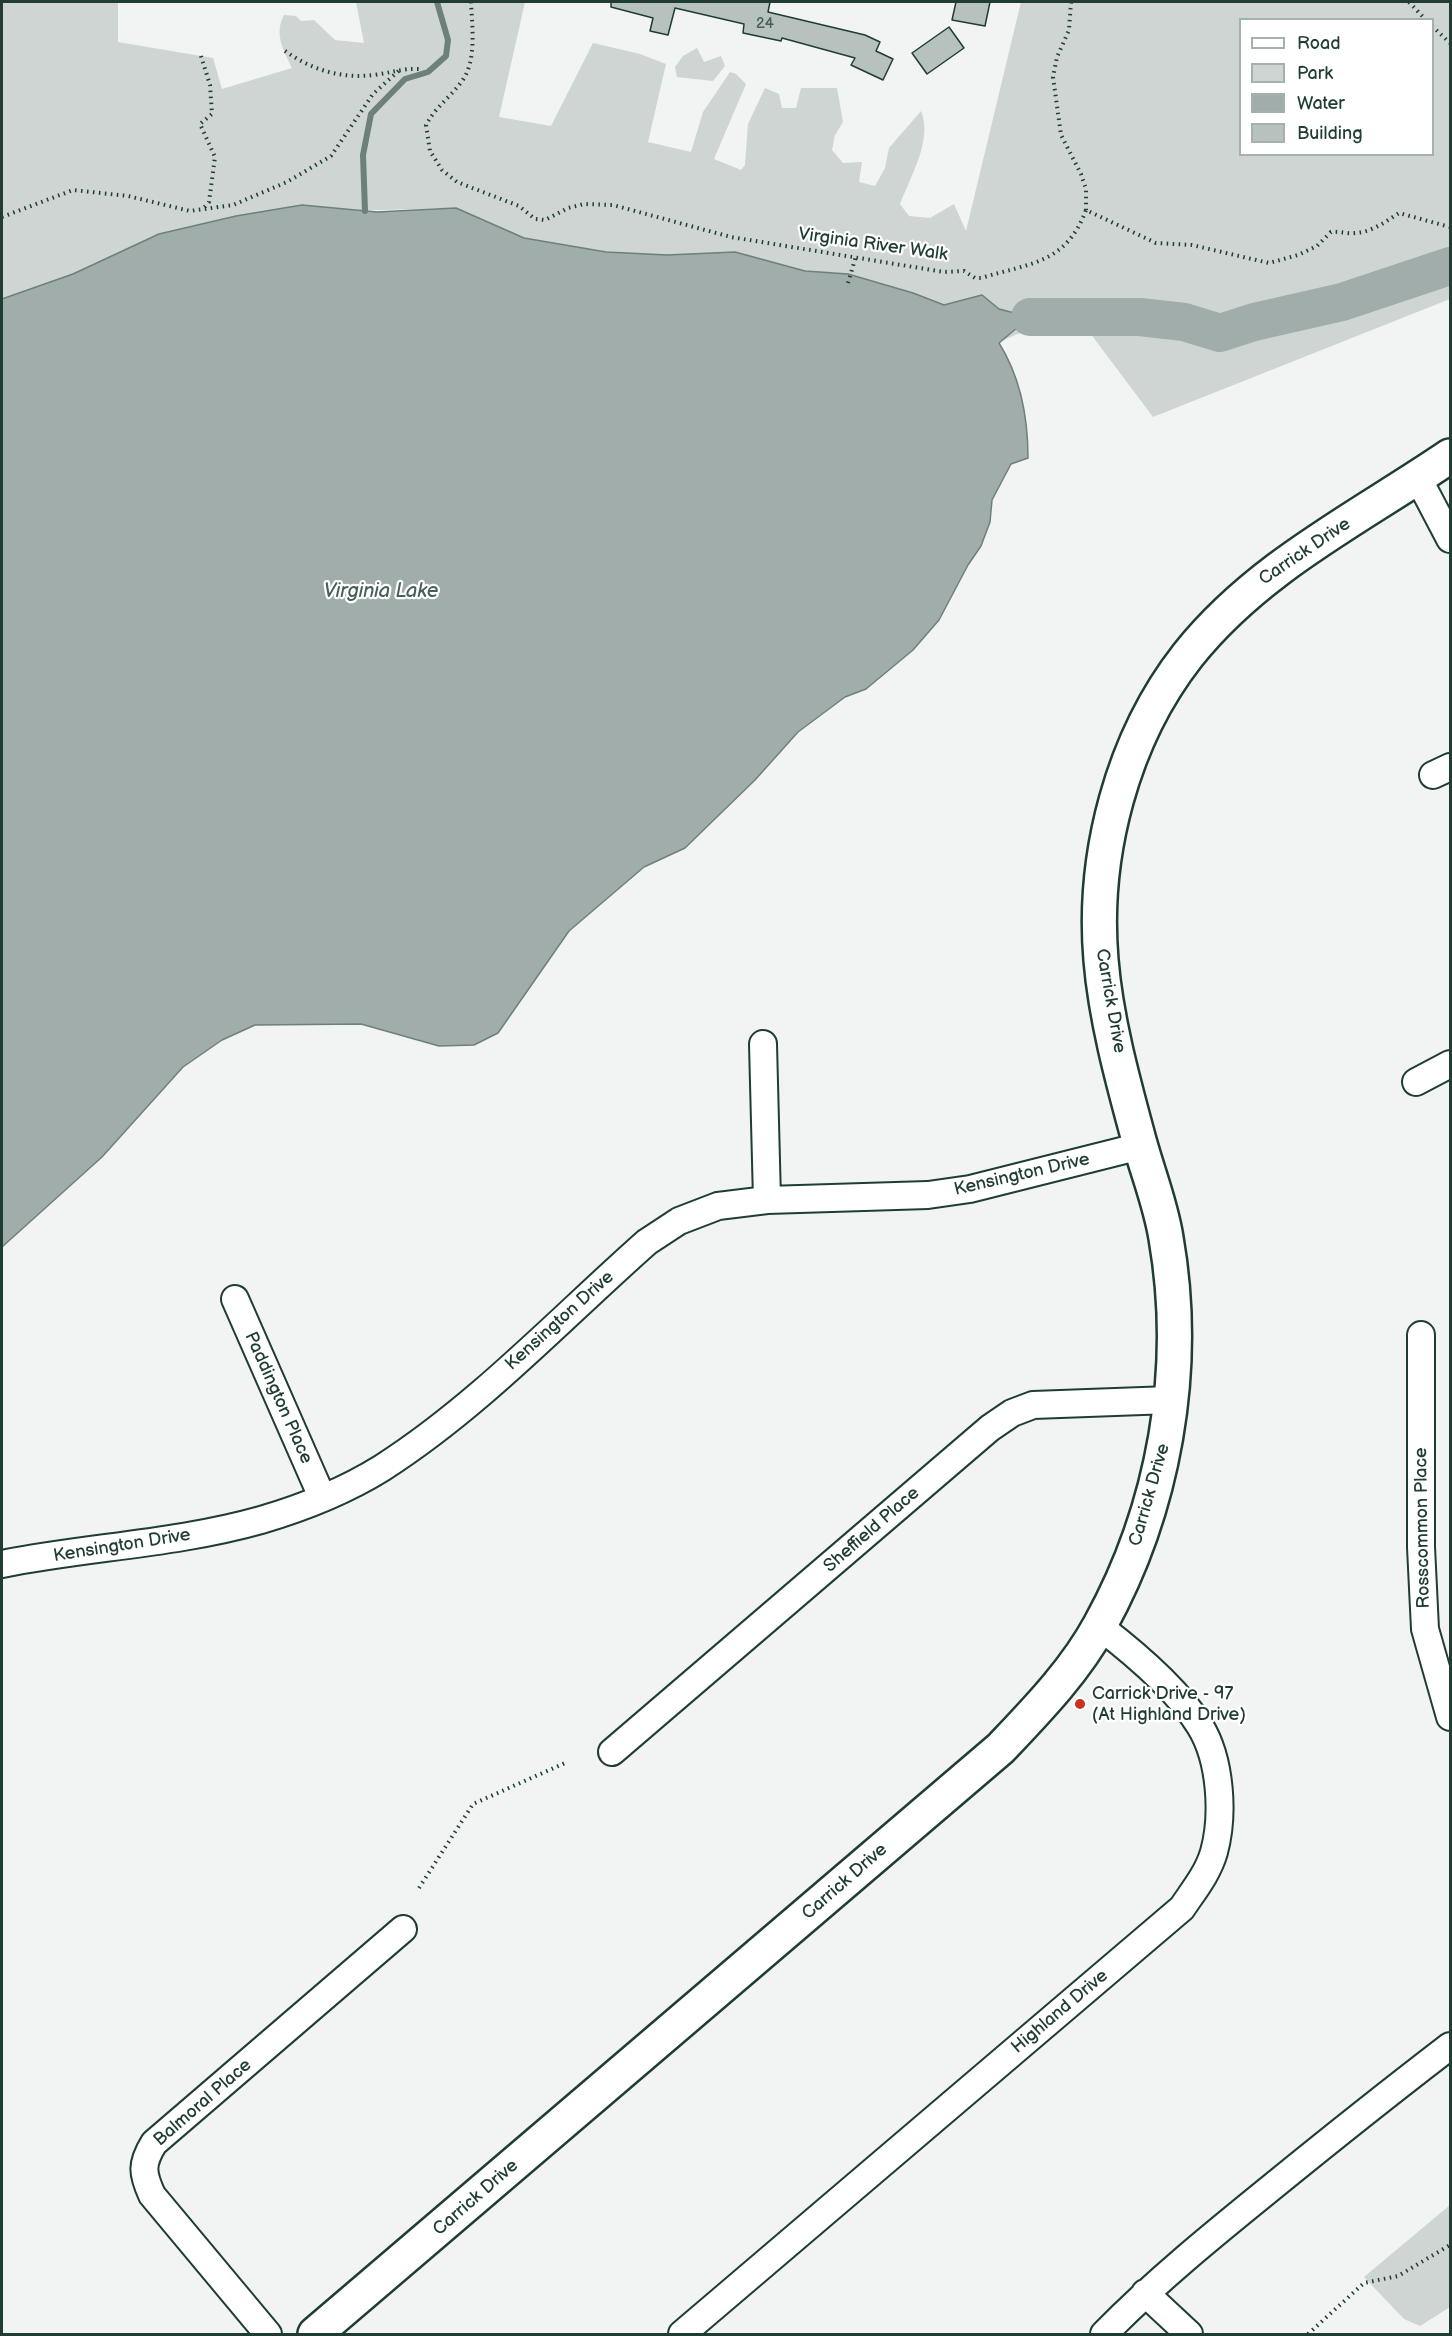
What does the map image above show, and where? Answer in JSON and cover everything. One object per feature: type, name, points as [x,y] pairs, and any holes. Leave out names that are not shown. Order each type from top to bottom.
[{"type":"street","name":"Carrick Drive","points":[[315,2334],[1001,1748],[1040,1707],[1099,1626],[1137,1543],[1150,1506],[1167,1436],[1173,1334],[1167,1240],[1113,1031],[1101,963],[1099,919],[1111,822],[1137,743],[1158,702],[1186,659],[1225,613],[1276,570],[1450,456]]},
{"type":"street","points":[[1418,478],[1450,539]]},
{"type":"street","points":[[763,1044],[767,1200]]},
{"type":"street","points":[[1416,1082],[1450,1064]]},
{"type":"street","name":"Kensington Drive","points":[[2,1564],[215,1531],[279,1514],[322,1497],[381,1468],[427,1435],[494,1381],[647,1242],[679,1221],[718,1206],[767,1200],[928,1195],[970,1189],[1141,1146]]},
{"type":"street","name":"Paddington Place","points":[[235,1299],[322,1497]]},
{"type":"street","name":"Rosscommon Place","points":[[1421,1335],[1421,1547],[1425,1629],[1450,1717]]},
{"type":"street","name":"Sheffield Place","points":[[612,1752],[990,1428],[1012,1413],[1033,1405],[1170,1400]]},
{"type":"street","name":"Highland Drive","points":[[682,2334],[1182,1908],[1202,1881],[1214,1852],[1219,1817],[1218,1785],[1210,1747],[1187,1708],[1120,1642],[1099,1626]]},
{"type":"street","name":"Balmoral Place","points":[[268,2334],[152,2195],[143,2176],[145,2157],[154,2143],[403,1929]]},
{"type":"street","points":[[1104,2334],[1145,2293],[1381,2098],[1450,2046]]},
{"type":"street","points":[[1145,2293],[1189,2334]]},
{"type":"path","name":"Virginia River Walk","points":[[471,2],[472,32],[467,71],[463,80],[442,100],[426,125],[426,136],[435,160],[457,182],[519,206],[536,219],[545,220],[568,208],[584,204],[613,205],[731,237],[944,272],[964,271],[975,278],[981,278],[1028,267],[1066,246],[1076,234],[1086,210]]},
{"type":"path","points":[[1071,2],[1069,30],[1057,57],[1054,86],[1060,135],[1081,174],[1086,189],[1086,210],[1156,243],[1192,245],[1269,263],[1298,255],[1317,246],[1331,231],[1355,233],[1366,231],[1399,213],[1450,227]]},
{"type":"path","points":[[1409,2],[1424,18]]},
{"type":"path","points":[[1434,28],[1450,43]]},
{"type":"path","points":[[285,51],[318,69],[350,77],[376,75],[402,68],[420,69]]},
{"type":"path","points":[[201,56],[210,85],[212,114],[200,124],[215,157],[209,202],[201,210]]},
{"type":"path","points":[[2,217],[73,189],[128,196],[190,211],[233,205],[317,166],[331,156],[373,94],[402,68]]},
{"type":"path","points":[[848,283],[856,256]]},
{"type":"path","points":[[419,1888],[456,1827],[474,1804],[565,1763]]},
{"type":"path","points":[[1308,2334],[1364,2283],[1398,2276],[1450,2244]]},
{"type":"green space","points":[[2,2],[118,2],[118,42],[213,58],[222,89],[292,68],[280,35],[284,15],[296,16],[301,21],[314,20],[335,40],[364,43],[356,2],[525,2],[499,117],[551,126],[593,43],[640,54],[666,64],[648,142],[691,152],[703,112],[730,72],[736,74],[746,84],[714,159],[741,170],[745,165],[748,124],[765,88],[779,94],[782,108],[796,108],[801,88],[837,88],[843,122],[835,135],[832,150],[843,163],[862,162],[859,182],[875,186],[885,168],[889,148],[921,111],[924,122],[922,146],[900,204],[909,216],[930,218],[954,204],[966,231],[1021,2],[1450,2],[1450,299],[1153,417],[1090,333],[1020,333],[999,342],[994,323],[848,274],[805,271],[735,252],[667,255],[606,252],[524,238],[456,208],[345,211],[73,274],[2,299]]},
{"type":"green space","points":[[697,48],[704,62],[721,56],[725,66],[713,81],[677,77],[675,67],[683,56]]},
{"type":"green space","points":[[1450,2205],[1450,2307],[1420,2326],[1404,2319],[1364,2277]]},
{"type":"water","name":"Virginia Lake","points":[[302,205],[377,212],[456,208],[524,238],[606,252],[667,255],[735,252],[805,271],[848,274],[913,293],[944,305],[982,295],[999,309],[1030,317],[999,343],[1013,370],[1022,398],[1027,428],[1028,458],[1011,464],[992,500],[990,522],[981,546],[968,565],[939,620],[913,650],[866,689],[845,697],[798,732],[755,780],[685,848],[644,867],[569,931],[498,1033],[474,1045],[439,1046],[361,1024],[255,1025],[222,1040],[183,1067],[102,1157],[2,1247],[2,299],[73,274],[159,234],[236,216]]},
{"type":"building","points":[[611,2],[770,2],[768,12],[865,35],[880,42],[876,51],[893,59],[883,80],[851,65],[855,58],[782,38],[781,41],[743,33],[744,24],[675,8],[668,35],[650,31],[653,18],[611,7]]},
{"type":"building","points":[[956,2],[990,2],[985,26],[952,20]]},
{"type":"building","points":[[949,27],[964,48],[927,74],[912,53]]},
{"type":"waterway","points":[[365,211],[363,155],[371,114],[405,79],[428,72],[446,56],[448,40],[437,2]]},
{"type":"waterway","points":[[1030,317],[1140,317],[1184,322],[1220,333],[1254,322],[1342,302],[1450,266]]},
{"type":"place","name":"Carrick Drive - 97 (At Highland Drive)","points":[[1080,1704]]}]
